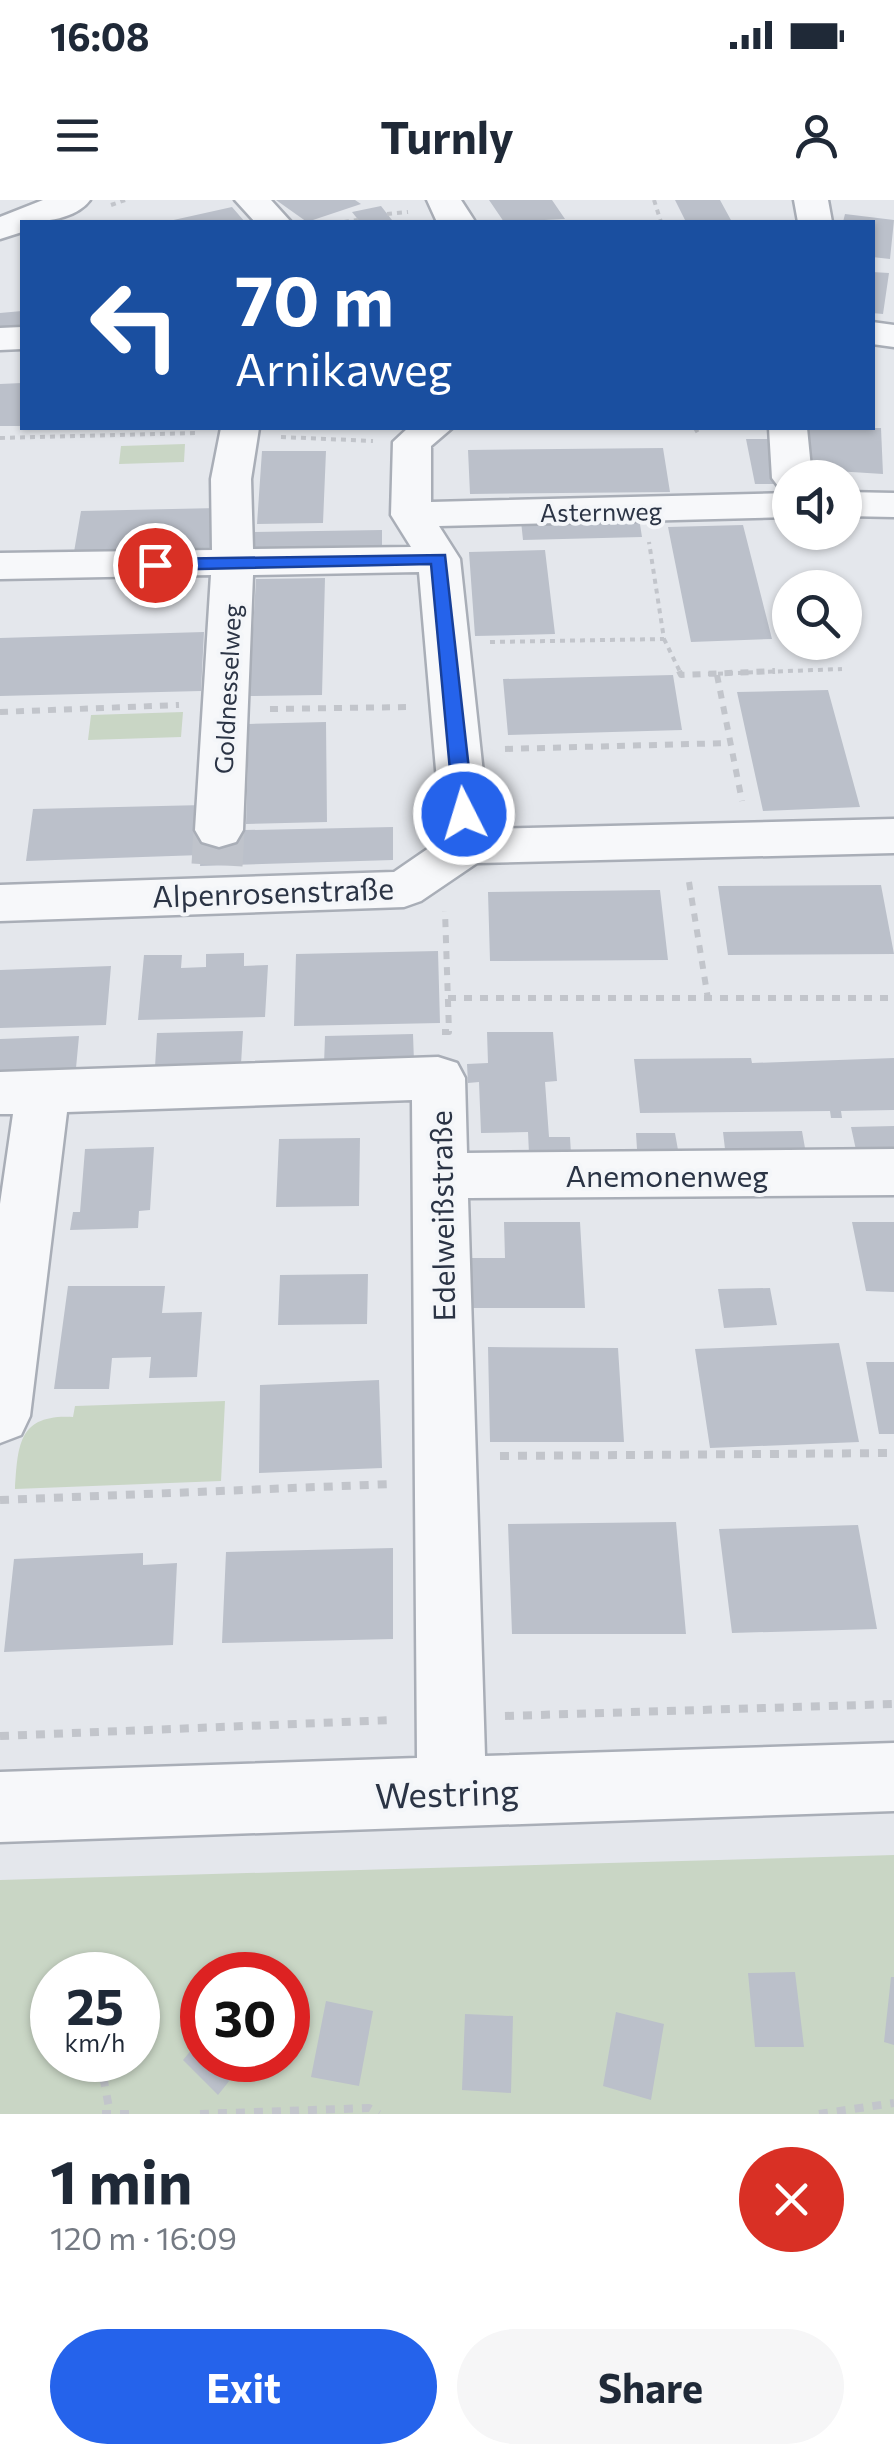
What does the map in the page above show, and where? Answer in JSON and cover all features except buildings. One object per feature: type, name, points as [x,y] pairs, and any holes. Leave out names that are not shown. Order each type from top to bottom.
[{"type":"street","points":[[23,220],[73,200]]},
{"type":"street","points":[[252,200],[272,220]]},
{"type":"street","name":"Goldnesselweg","points":[[217,863],[233,564],[231,480],[240,430]]},
{"type":"street","points":[[788,430],[791,460]]},
{"type":"street","points":[[423,435],[412,515],[439,558],[456,728],[455,854],[682,841],[894,836]]},
{"type":"street","points":[[862,504],[894,504]]},
{"type":"street","name":"Asternweg","points":[[412,515],[772,506]]},
{"type":"street","points":[[0,566],[439,558]]},
{"type":"street","name":"Alpenrosenstraße","points":[[0,903],[217,863],[404,889],[455,854]]},
{"type":"street","name":"Edelweißstraße","points":[[21,1092],[438,1078],[452,1792]]},
{"type":"street","points":[[0,1416],[21,1092]]},
{"type":"street","name":"Anemonenweg","points":[[440,1176],[894,1172]]},
{"type":"street","name":"Westring","points":[[0,1808],[894,1777]]},
{"type":"path","points":[[0,438],[240,430],[423,435]]},
{"type":"path","points":[[696,430],[699,435]]},
{"type":"path","points":[[644,511],[664,639],[680,675],[842,669]]},
{"type":"path","points":[[447,643],[664,639]]},
{"type":"path","points":[[717,675],[751,840]]},
{"type":"path","points":[[0,712],[226,706],[456,728],[729,743]]},
{"type":"path","points":[[682,841],[708,999]]},
{"type":"path","points":[[438,1078],[437,1032],[449,1032],[455,854]]},
{"type":"path","points":[[448,998],[894,998]]},
{"type":"path","points":[[0,1500],[447,1469],[894,1453]]},
{"type":"path","points":[[102,2082],[106,2113],[132,2114]]},
{"type":"path","points":[[820,2114],[894,2103]]},
{"type":"path","points":[[200,2114],[369,2108],[379,2114]]},
{"type":"green space","points":[[185,444],[184,462],[119,464],[121,446]]},
{"type":"green space","points":[[183,712],[181,737],[88,740],[91,715]]},
{"type":"green space","points":[[225,1401],[221,1481],[15,1489],[24,1435],[41,1421],[73,1417],[75,1406]]},
{"type":"green space","points":[[894,1855],[894,2114],[0,2114],[0,1880]]},
{"type":"tunnel","points":[[217,865],[219,830]]},
{"type":"route","points":[[155,565],[439,558],[464,814]]}]
